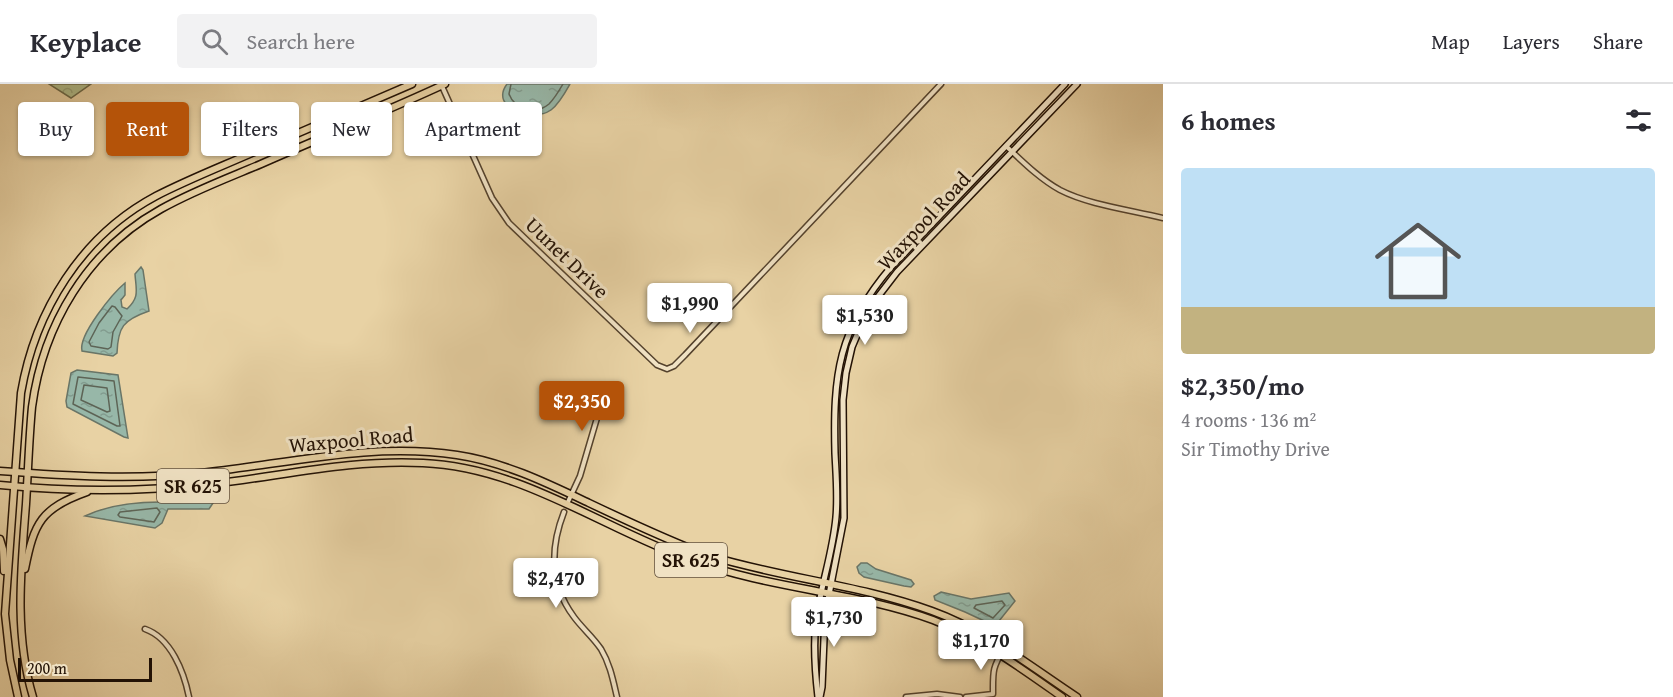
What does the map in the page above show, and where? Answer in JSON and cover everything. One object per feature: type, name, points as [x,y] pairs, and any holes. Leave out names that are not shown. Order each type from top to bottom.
[{"type":"main road","points":[[5,595],[21,393],[30,353],[45,314],[59,289],[90,247],[121,220],[155,197],[411,84]]},
{"type":"main road","name":"Waxpool Road","points":[[828,584],[836,517],[836,386],[849,331],[870,293],[891,267],[1065,84]]},
{"type":"main road","name":"Waxpool Road","points":[[0,484],[57,490],[176,487],[353,465],[407,462],[446,465],[492,474],[567,504],[692,561],[730,572],[826,593],[844,518],[844,387],[857,334],[874,303],[897,272],[1077,84]]},
{"type":"main road","points":[[33,697],[23,658],[21,590],[35,387],[45,348],[73,291],[91,266],[111,246],[143,220],[174,202],[443,85]]},
{"type":"main road","name":"Waxpool Road","points":[[0,471],[139,478],[226,470],[372,451],[416,450],[460,455],[518,471],[710,556],[828,584]]},
{"type":"main road","points":[[21,590],[30,542],[45,516],[63,502],[94,489]]},
{"type":"main road","points":[[0,539],[3,549],[7,640],[18,697]]},
{"type":"main road","name":"SR 625","points":[[828,584],[887,597],[932,611],[970,628],[1077,697]]},
{"type":"main road","points":[[819,697],[814,647],[817,618],[826,593]]},
{"type":"main road","name":"SR 625","points":[[826,593],[890,607],[930,619],[966,635],[1000,655],[1062,697]]},
{"type":"street","name":"Uunet Drive","points":[[443,85],[492,198],[509,223],[657,364],[667,369],[674,366],[685,355],[941,84]]},
{"type":"street","points":[[1006,146],[1041,178],[1071,194],[1163,218]]},
{"type":"street","points":[[567,504],[580,476],[602,400],[615,386]]},
{"type":"street","points":[[564,512],[556,534],[554,548],[559,591],[572,614],[603,654],[617,697]]},
{"type":"street","points":[[145,629],[160,638],[174,656],[183,674],[189,697]]},
{"type":"street","points":[[966,697],[993,694],[992,673],[1004,648]]},
{"type":"street","points":[[906,697],[938,694],[960,697]]},
{"type":"green space","points":[[49,84],[91,84],[71,98]]},
{"type":"water","points":[[507,84],[570,84],[559,102],[543,114],[542,102],[505,102],[503,93]]},
{"type":"water","points":[[141,267],[149,311],[128,321],[124,326],[119,337],[117,353],[113,356],[82,351],[85,335],[91,325],[125,283],[125,295],[121,300],[122,307],[127,309],[134,301],[135,274]]},
{"type":"water","points":[[77,370],[118,375],[128,438],[67,407],[71,373]]},
{"type":"water","points":[[212,499],[213,503],[209,509],[168,509],[162,523],[155,528],[85,516],[103,509],[132,504]]},
{"type":"water","points":[[861,563],[867,563],[876,569],[911,580],[914,584],[911,587],[864,577],[859,573],[857,567]]},
{"type":"water","points":[[941,592],[971,599],[1009,593],[1015,601],[995,626],[935,600],[934,596]]}]
